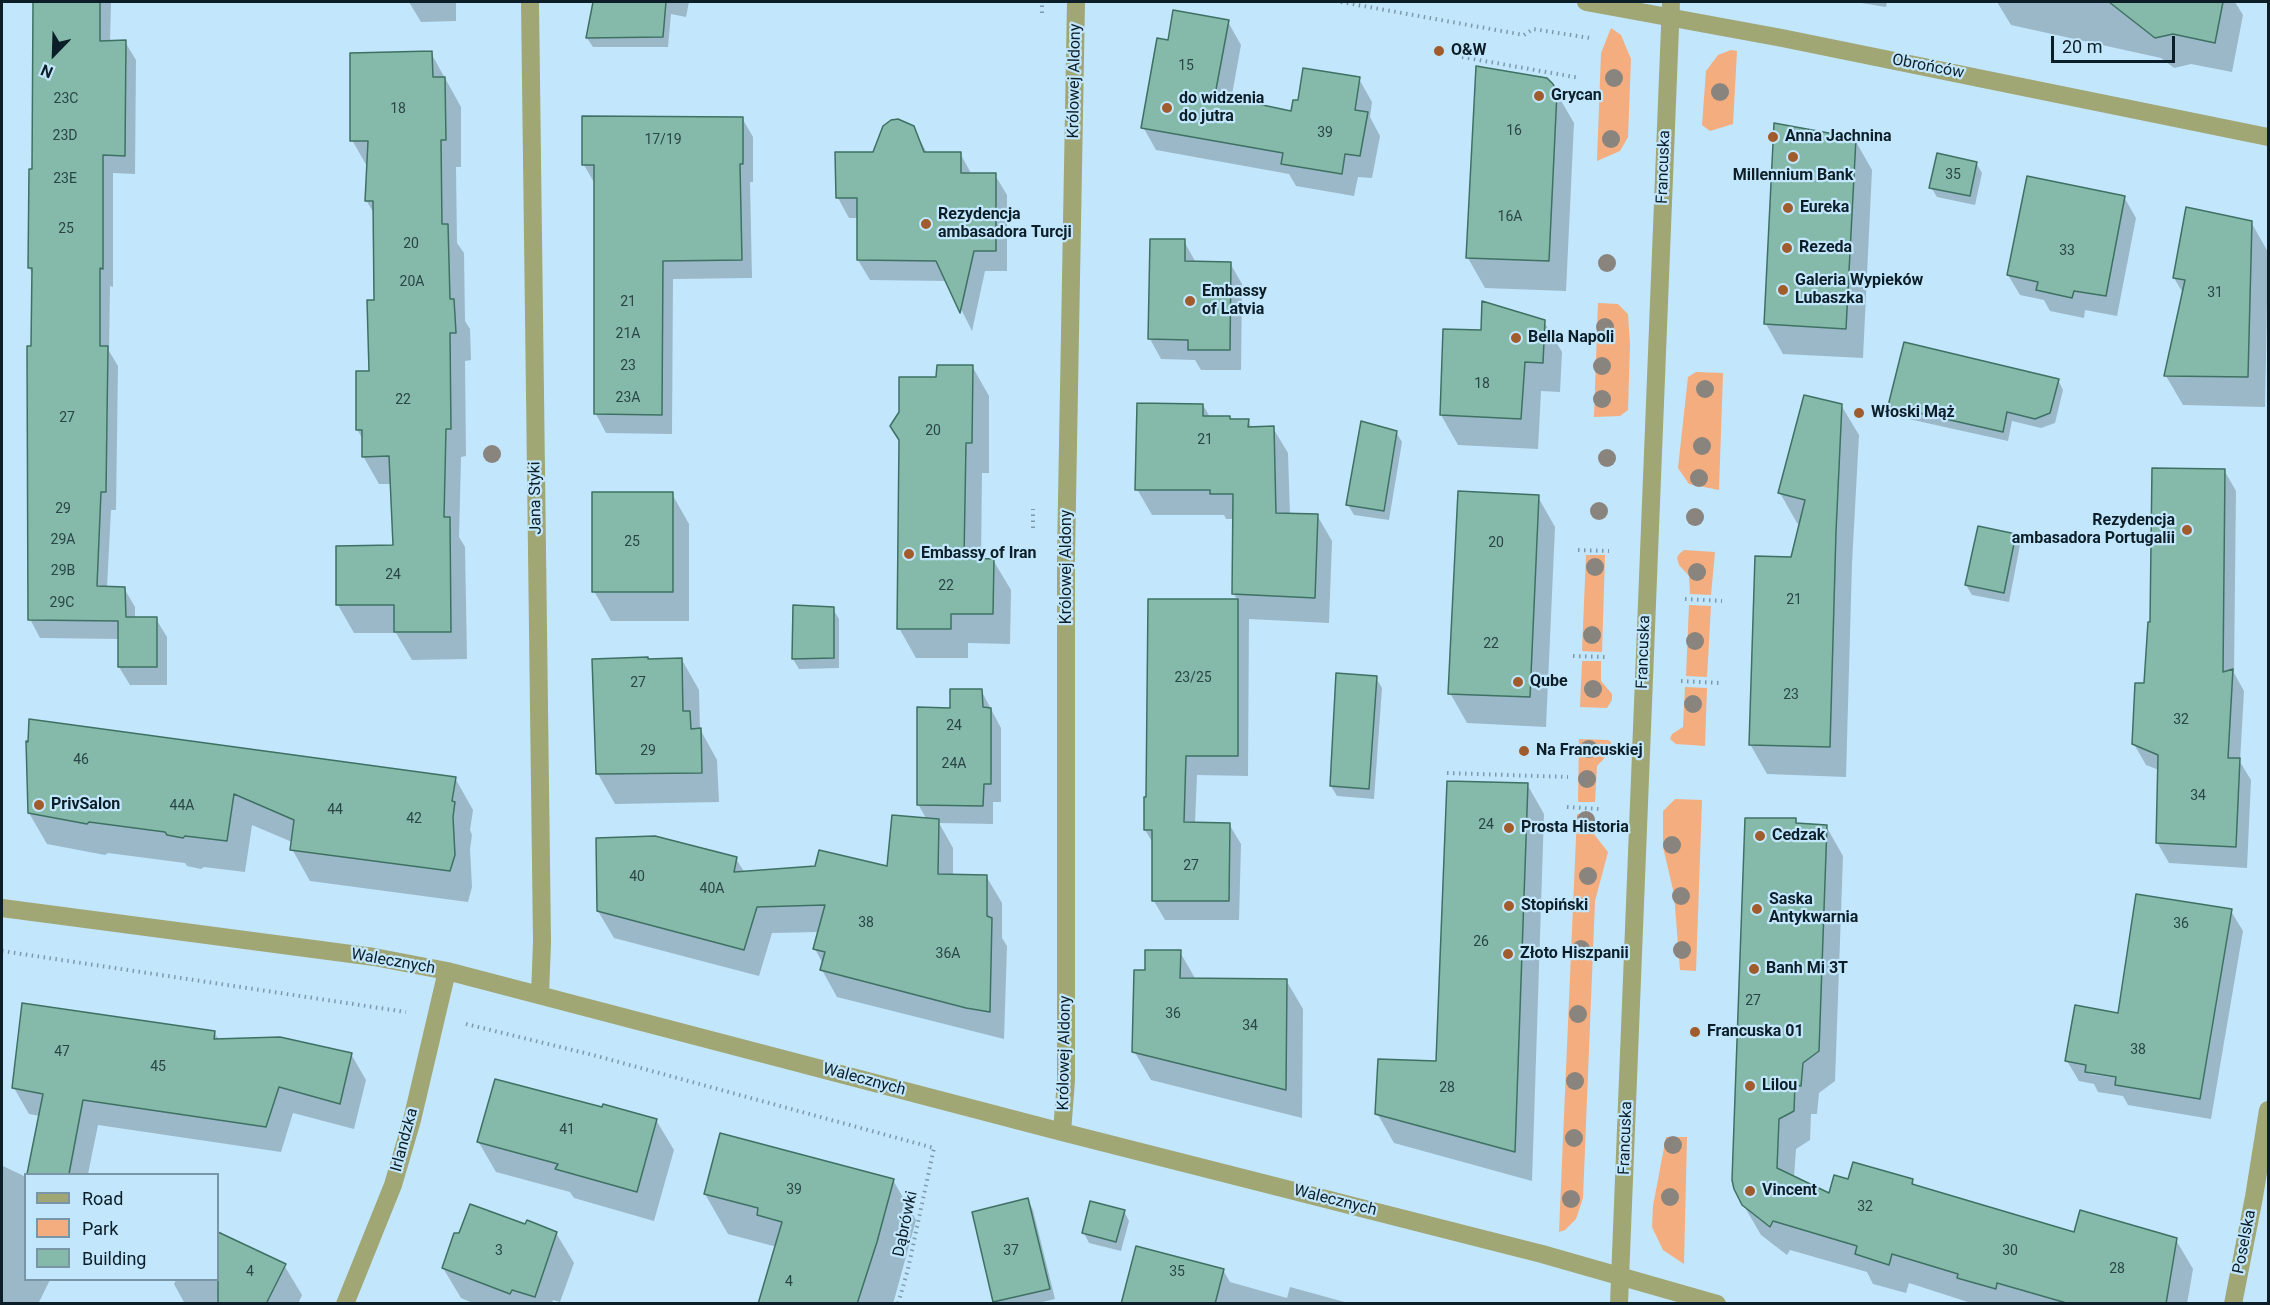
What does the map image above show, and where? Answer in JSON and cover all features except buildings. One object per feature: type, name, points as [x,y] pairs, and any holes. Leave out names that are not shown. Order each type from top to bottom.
[{"type":"street","name":"Jana Styki","points":[[530,2],[542,942],[540,995]]},
{"type":"street","name":"Królowej Aldony","points":[[1062,1132],[1066,1080],[1066,555],[1076,2]]},
{"type":"street","name":"Obrońców","points":[[1586,2],[1671,9],[2268,137]]},
{"type":"street","name":"Francuska","points":[[1619,1304],[1671,9]]},
{"type":"street","name":"Walecznych","points":[[2,908],[374,957],[447,971],[1062,1132],[1542,1254],[1717,1304]]},
{"type":"street","name":"Irlandzka","points":[[345,1304],[393,1185],[412,1120],[447,971]]},
{"type":"street","name":"Poselska","points":[[2233,1304],[2268,1110]]},
{"type":"path","points":[[1341,2],[1524,35],[1533,29],[1590,38]]},
{"type":"path","points":[[1462,57],[1581,78]]},
{"type":"path","points":[[1578,550],[1609,551]]},
{"type":"path","points":[[1685,599],[1722,601]]},
{"type":"path","points":[[1573,656],[1606,657]]},
{"type":"path","points":[[1681,681],[1720,683]]},
{"type":"path","points":[[1447,773],[1568,777]]},
{"type":"path","points":[[1567,807],[1599,809]]},
{"type":"path","points":[[2,951],[436,1016]]},
{"type":"path","name":"Dąbrówki","points":[[436,1016],[593,1055],[934,1148],[908,1269],[898,1304]]},
{"type":"green space","points":[[1611,28],[1621,35],[1631,59],[1628,137],[1620,151],[1597,161],[1601,53]]},
{"type":"green space","points":[[1731,50],[1737,51],[1733,124],[1710,131],[1702,125],[1706,71],[1718,55]]},
{"type":"green space","points":[[1598,303],[1618,304],[1628,314],[1630,344],[1628,410],[1620,416],[1594,417]]},
{"type":"green space","points":[[1696,372],[1723,373],[1719,490],[1689,484],[1678,468],[1688,377]]},
{"type":"green space","points":[[1684,550],[1715,552],[1711,595],[1690,594],[1689,576],[1679,565],[1677,558]]},
{"type":"green space","points":[[1586,555],[1605,555],[1602,652],[1582,651]]},
{"type":"green space","points":[[1689,605],[1711,606],[1707,677],[1686,676]]},
{"type":"green space","points":[[1582,661],[1601,661],[1601,681],[1612,694],[1612,700],[1607,708],[1580,707]]},
{"type":"green space","points":[[1685,687],[1707,688],[1705,746],[1676,744],[1670,739],[1672,734],[1683,727]]},
{"type":"green space","points":[[1579,739],[1611,742],[1609,753],[1597,766],[1595,802],[1578,802]]},
{"type":"green space","points":[[1675,799],[1702,800],[1696,971],[1680,970],[1674,894],[1663,847],[1663,811]]},
{"type":"green space","points":[[1577,814],[1594,815],[1594,834],[1608,852],[1595,901],[1583,1198],[1576,1219],[1565,1230],[1559,1232]]},
{"type":"green space","points":[[1666,1137],[1687,1137],[1684,1264],[1663,1250],[1652,1227],[1653,1206]]},
{"type":"place","name":"O&W","points":[[1439,51]]},
{"type":"place","name":"Grycan","points":[[1539,96]]},
{"type":"place","name":"do widzenia do jutra","points":[[1167,108]]},
{"type":"place","name":"Anna Jachnina","points":[[1773,137]]},
{"type":"place","name":"Millennium Bank","points":[[1793,157]]},
{"type":"place","name":"Eureka","points":[[1788,208]]},
{"type":"place","name":"Rezydencja ambasadora Turcji","points":[[926,224]]},
{"type":"place","name":"Rezeda","points":[[1787,248]]},
{"type":"place","name":"Galeria Wypieków Lubaszka","points":[[1783,290]]},
{"type":"place","name":"Embassy of Latvia","points":[[1190,301]]},
{"type":"place","name":"Bella Napoli","points":[[1516,338]]},
{"type":"place","name":"Włoski Mąż","points":[[1859,413]]},
{"type":"place","name":"Rezydencja ambasadora Portugalii","points":[[2187,530]]},
{"type":"place","name":"Embassy of Iran","points":[[909,554]]},
{"type":"place","name":"Qube","points":[[1518,682]]},
{"type":"place","name":"Na Francuskiej","points":[[1524,751]]},
{"type":"place","name":"PrivSalon","points":[[39,805]]},
{"type":"place","name":"Prosta Historia","points":[[1509,828]]},
{"type":"place","name":"Cedzak","points":[[1760,836]]},
{"type":"place","name":"Stopiński","points":[[1509,906]]},
{"type":"place","name":"Saska Antykwarnia","points":[[1757,909]]},
{"type":"place","name":"Złoto Hiszpanii","points":[[1508,954]]},
{"type":"place","name":"Banh Mi 3T","points":[[1754,969]]},
{"type":"place","name":"Francuska 01","points":[[1695,1032]]},
{"type":"place","name":"Lilou","points":[[1750,1086]]},
{"type":"place","name":"Vincent","points":[[1750,1191]]}]
